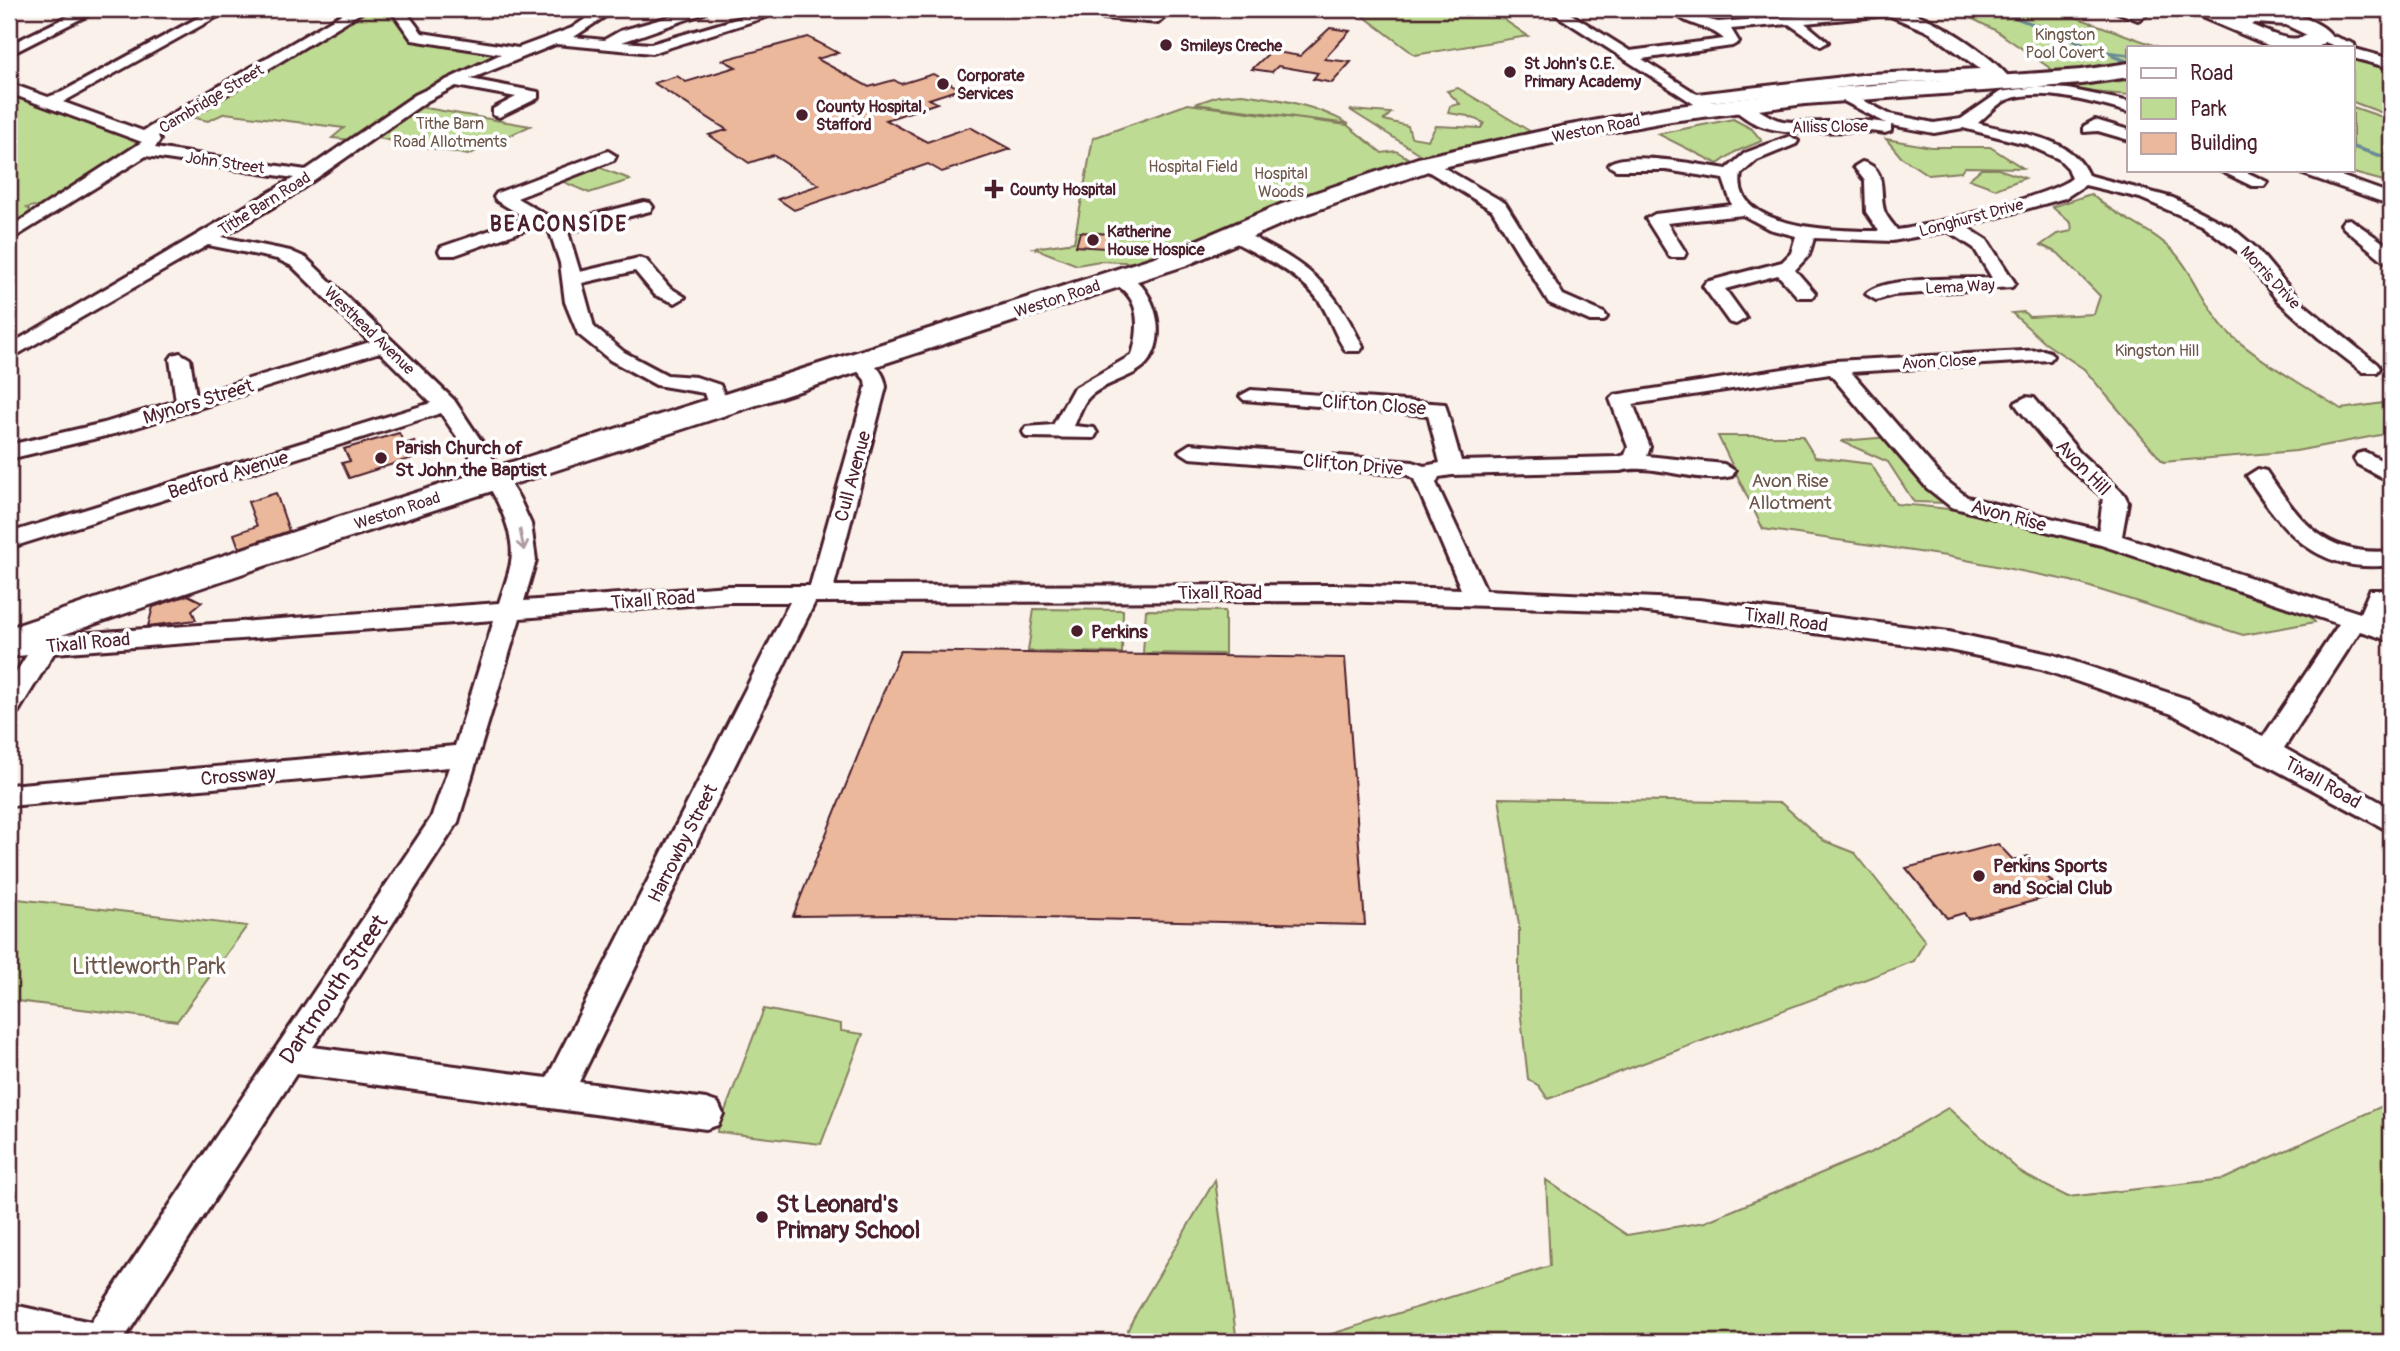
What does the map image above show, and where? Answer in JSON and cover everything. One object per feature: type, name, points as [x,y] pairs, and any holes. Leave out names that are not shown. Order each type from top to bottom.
[{"type":"highway","points":[[2200,9],[2238,34],[2310,30]]},
{"type":"highway","points":[[2238,34],[2272,17],[2310,30]]},
{"type":"highway","name":"Weston Road","points":[[9,641],[492,479],[1120,278],[1235,235],[1327,196],[1427,163],[1702,104],[1739,105],[2000,77],[2127,70]]},
{"type":"street","points":[[9,51],[93,9]]},
{"type":"street","points":[[48,102],[68,95],[224,9]]},
{"type":"street","name":"Cambridge Street","points":[[9,236],[146,142],[360,9]]},
{"type":"street","points":[[397,9],[417,37],[517,52]]},
{"type":"street","name":"Tithe Barn Road","points":[[9,353],[282,194],[359,143],[421,97],[517,52],[577,31],[609,9]]},
{"type":"street","points":[[1050,9],[1162,14]]},
{"type":"street","points":[[1554,9],[1702,104]]},
{"type":"street","points":[[1678,9],[1699,24],[1718,26],[1881,10],[1899,12],[1945,37],[2000,77]]},
{"type":"street","points":[[2116,9],[2138,16]]},
{"type":"street","points":[[555,39],[652,49],[756,13],[778,12]]},
{"type":"street","points":[[606,45],[625,34],[698,13]]},
{"type":"street","points":[[1791,19],[1821,43]]},
{"type":"street","points":[[1628,56],[1732,42],[1731,37],[1718,26]]},
{"type":"street","points":[[2310,30],[2343,46]]},
{"type":"street","points":[[2354,51],[2391,64]]},
{"type":"street","points":[[501,90],[530,77]]},
{"type":"street","name":"Weston Road","points":[[1702,104],[1870,79],[2000,77]]},
{"type":"street","points":[[452,81],[532,95],[499,112]]},
{"type":"street","name":"John Street","points":[[9,88],[146,142],[147,151],[307,175]]},
{"type":"street","points":[[1840,93],[1861,108],[1889,120],[1936,126],[1963,123],[2051,148],[2072,161],[2081,179]]},
{"type":"street","points":[[1963,123],[1994,100],[2012,94],[2069,95],[2127,107]]},
{"type":"street","name":"Alliss Close","points":[[1739,105],[1762,121],[1779,127],[1811,129],[1865,122],[1885,128]]},
{"type":"street","points":[[2090,129],[2095,125],[2127,134]]},
{"type":"street","points":[[1746,209],[1735,195],[1732,175],[1744,160],[1790,141]]},
{"type":"street","points":[[503,197],[608,156]]},
{"type":"street","points":[[1427,163],[1499,207],[1556,299],[1597,317]]},
{"type":"street","points":[[1616,165],[1665,165],[1732,175]]},
{"type":"street","points":[[1863,167],[1874,180],[1875,212],[1892,236]]},
{"type":"street","points":[[2233,172],[2258,182]]},
{"type":"street","points":[[2314,172],[2391,200]]},
{"type":"street","name":"Longhurst Drive","points":[[1746,209],[1766,220],[1806,233],[1892,236],[1924,232],[2059,193],[2075,186],[2081,179]]},
{"type":"street","name":"Morris Drive","points":[[2081,179],[2149,194],[2193,213],[2230,236],[2259,262],[2284,296],[2370,368]]},
{"type":"street","points":[[503,197],[550,224],[572,280],[575,302],[585,330],[617,356],[663,382],[696,383],[713,389],[719,408]]},
{"type":"street","points":[[448,251],[550,224],[644,207]]},
{"type":"street","points":[[1677,253],[1655,219],[1746,209]]},
{"type":"street","name":"Lema Way","points":[[1876,294],[1891,289],[2004,283],[1981,244],[1950,224]]},
{"type":"street","points":[[2350,224],[2391,257]]},
{"type":"street","points":[[1735,318],[1713,286],[1783,269],[1800,255],[1806,233]]},
{"type":"street","points":[[1235,235],[1289,266],[1317,287],[1329,302],[1353,347]]},
{"type":"street","name":"Westhead Avenue","points":[[207,239],[292,258],[386,344],[446,405],[492,479],[507,498],[522,536],[524,560],[512,610]]},
{"type":"street","points":[[572,280],[639,264],[662,291],[675,297]]},
{"type":"street","points":[[1783,269],[1805,293]]},
{"type":"street","points":[[1060,432],[1080,393],[1138,361],[1144,353],[1147,345],[1140,296],[1120,278]]},
{"type":"street","name":"Mynors Street","points":[[9,453],[187,405],[386,344]]},
{"type":"street","name":"Avon Close","points":[[1835,367],[2043,356]]},
{"type":"street","points":[[180,359],[187,405]]},
{"type":"street","name":"Cull Avenue","points":[[814,593],[876,387],[875,379],[861,362]]},
{"type":"street","points":[[1635,459],[1639,447],[1621,399],[1835,367]]},
{"type":"street","name":"Avon Rise","points":[[1835,367],[1935,483],[1959,502],[2109,540],[2371,626]]},
{"type":"street","name":"Clifton Close","points":[[1251,396],[1437,409],[1452,468]]},
{"type":"street","name":"Avon Hill","points":[[2026,403],[2072,457],[2113,494],[2116,502],[2109,540]]},
{"type":"street","name":"Bedford Avenue","points":[[9,541],[446,405]]},
{"type":"street","points":[[1034,432],[1086,433]]},
{"type":"street","name":"Clifton Drive","points":[[1190,450],[1396,466],[1426,476],[1425,484],[1476,596]]},
{"type":"street","points":[[1426,476],[1432,471],[1452,468],[1620,464],[1635,459],[1655,465],[1724,471]]},
{"type":"street","points":[[2365,459],[2391,475]]},
{"type":"street","points":[[2258,476],[2291,519],[2322,549],[2343,559],[2362,562],[2391,558]]},
{"type":"street","name":"Tixall Road","points":[[9,649],[728,594],[1173,592],[1476,596],[1699,608],[2003,650],[2142,692],[2182,707],[2268,751],[2391,821]]},
{"type":"street","name":"Harrowby Street","points":[[557,1093],[814,593]]},
{"type":"street","points":[[2268,751],[2371,626],[2379,596]]},
{"type":"street","name":"Dartmouth Street","points":[[98,1342],[444,822],[512,610]]},
{"type":"street","points":[[9,705],[46,646]]},
{"type":"street","name":"Crossway","points":[[9,795],[467,755]]},
{"type":"street","points":[[288,1058],[706,1114]]},
{"type":"street","points":[[9,1323],[98,1342]]},
{"type":"green space","points":[[362,9],[392,9],[405,29],[498,55],[406,100],[352,140],[332,138],[344,128],[225,113],[208,121],[191,117]]},
{"type":"green space","points":[[1431,9],[1488,9],[1528,36],[1415,55],[1362,15]]},
{"type":"green space","name":"Kingston Pool Covert","points":[[1953,9],[2053,9],[2156,46],[2127,46],[2127,63],[2057,73],[1995,30]]},
{"type":"green space","points":[[2354,59],[2391,71],[2391,116],[2354,102]]},
{"type":"green space","name":"Kingston Pool Covert","points":[[2127,80],[2127,95],[2056,89]]},
{"type":"green space","points":[[1458,88],[1533,133],[1426,158],[1350,110],[1391,113],[1384,120],[1408,126],[1411,137],[1428,140],[1436,126],[1481,128],[1484,123],[1468,116],[1448,113],[1450,106],[1460,104],[1447,91]]},
{"type":"green space","points":[[9,93],[143,143],[40,209],[34,206],[27,208],[33,213],[9,228]]},
{"type":"green space","points":[[1242,94],[1297,104],[1349,124],[1195,104],[1218,96]]},
{"type":"green space","name":"Hospital Field","points":[[1188,104],[1347,125],[1382,153],[1396,151],[1413,161],[1144,263],[1100,261],[1077,265],[1034,248],[1074,242],[1093,138]]},
{"type":"green space","name":"Tithe Barn Road Allotments","points":[[420,107],[530,126],[468,155],[377,138]]},
{"type":"green space","points":[[2354,107],[2391,120],[2391,183],[2350,172],[2354,172]]},
{"type":"green space","points":[[1733,119],[1752,129],[1762,141],[1735,152],[1718,164],[1658,134]]},
{"type":"green space","points":[[1886,139],[1931,147],[1990,147],[2023,168],[1965,167],[1961,172],[1928,175],[1901,157]]},
{"type":"green space","points":[[598,162],[602,165],[599,167],[630,180],[589,193],[557,179]]},
{"type":"green space","points":[[1981,169],[1998,169],[2025,178],[1996,189],[1969,179]]},
{"type":"green space","name":"Kingston Hill","points":[[2091,194],[2111,210],[2166,244],[2188,271],[2225,329],[2264,360],[2341,409],[2391,402],[2391,433],[2296,451],[2163,462],[2084,369],[2045,343],[2012,313],[2024,312],[2029,317],[2094,314],[2100,296],[2058,253],[2041,245],[2057,234],[2072,231],[2071,223],[2052,207]]},
{"type":"green space","name":"Avon Rise Allotment","points":[[1718,436],[1802,436],[1815,457],[1871,464],[1896,504],[1999,517],[2101,542],[2301,605],[2315,622],[2243,635],[2071,581],[1946,556],[1763,529]]},
{"type":"green space","points":[[1890,437],[1949,503],[1914,502],[1888,462],[1841,441]]},
{"type":"green space","name":"Perkins","points":[[1034,609],[1123,610],[1122,653],[1028,651]]},
{"type":"green space","name":"Perkins","points":[[1146,610],[1225,611],[1225,654],[1143,653]]},
{"type":"green space","points":[[1499,798],[1781,803],[1824,841],[1855,853],[1925,941],[1914,961],[1548,1099],[1539,1086],[1528,1079],[1519,999],[1519,925]]},
{"type":"green space","name":"Littleworth Park","points":[[9,898],[247,926],[177,1021],[9,1000]]},
{"type":"green space","points":[[764,1009],[841,1024],[841,1031],[863,1034],[821,1144],[717,1132]]},
{"type":"green space","points":[[2391,1102],[2391,1342],[1306,1342],[1550,1266],[1546,1180],[1627,1235],[1705,1222],[1874,1151],[1948,1108],[2023,1174],[2068,1197],[2224,1179]]},
{"type":"green space","points":[[1215,1180],[1237,1342],[1122,1342],[1133,1319]]},
{"type":"building","points":[[1330,28],[1350,31],[1324,59],[1351,62],[1332,83],[1313,79],[1318,73],[1278,66],[1272,72],[1252,69],[1271,51],[1300,56]]},
{"type":"building","name":"County Hospital, Stafford","points":[[808,37],[838,53],[817,59],[869,87],[894,80],[901,84],[933,74],[960,89],[929,99],[937,103],[886,120],[927,142],[970,127],[1010,149],[942,172],[928,164],[794,210],[778,199],[819,185],[773,155],[749,163],[709,135],[727,130],[654,83],[677,76],[686,82],[736,67],[723,60]]},
{"type":"building","name":"Katherine House Hospice","points":[[1080,232],[1111,234],[1106,248],[1076,246]]},
{"type":"building","name":"Parish Church of St John the Baptist","points":[[399,433],[405,444],[414,441],[422,455],[349,478],[342,463],[350,461],[344,449]]},
{"type":"building","points":[[276,493],[289,531],[239,548],[234,534],[257,526],[248,502]]},
{"type":"building","points":[[188,595],[202,602],[192,610],[196,620],[148,626],[153,607]]},
{"type":"building","name":"Perkins","points":[[900,651],[1345,658],[1365,925],[898,915],[793,916]]},
{"type":"building","name":"Perkins Sports and Social Club","points":[[1998,844],[2013,860],[2028,856],[2053,883],[2039,886],[2048,897],[1968,919],[1964,913],[1947,918],[1906,868]]},
{"type":"waterway","points":[[1994,9],[2104,52],[2127,55]]},
{"type":"waterway","points":[[2113,56],[2126,61]]},
{"type":"waterway","points":[[2354,147],[2391,159]]},
{"type":"place","name":"Smileys Creche","points":[[1166,45]]},
{"type":"place","name":"St John's C.E. Primary Academy","points":[[1510,72]]},
{"type":"place","name":"Corporate Services","points":[[943,84]]},
{"type":"place","name":"County Hospital, Stafford","points":[[802,115]]},
{"type":"place","name":"County Hospital","points":[[994,189]]},
{"type":"place","name":"Katherine House Hospice","points":[[1093,240]]},
{"type":"place","name":"Parish Church of St John the Baptist","points":[[381,458]]},
{"type":"place","name":"Perkins","points":[[1077,631]]},
{"type":"place","name":"Perkins Sports and Social Club","points":[[1979,876]]},
{"type":"place","name":"St Leonard's Primary School","points":[[762,1217]]},
{"type":"district","name":"BEACONSIDE","points":[[559,224]]},
{"type":"park label","name":"Hospital Woods","points":[[1281,182]]}]
